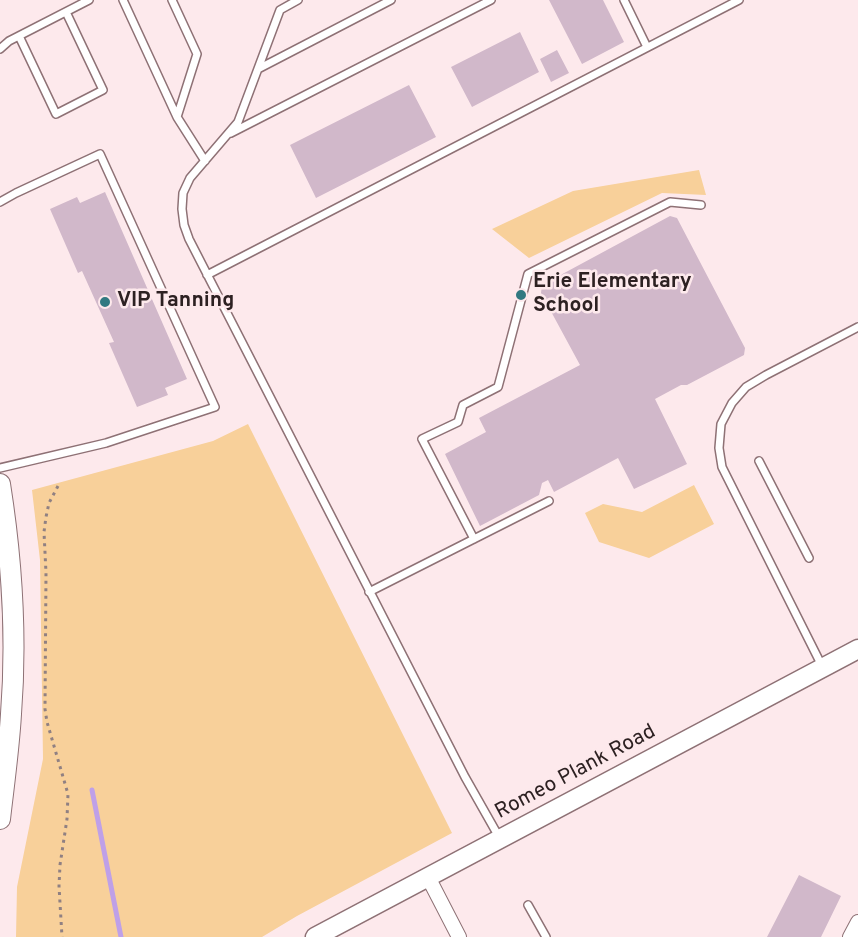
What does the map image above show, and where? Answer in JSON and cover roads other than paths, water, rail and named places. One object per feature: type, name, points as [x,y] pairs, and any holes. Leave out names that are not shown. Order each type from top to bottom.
[{"type":"main road","points":[[0,484],[11,573],[13,662],[11,712],[0,819]]},
{"type":"street","name":"Romeo Plank Road","points":[[315,937],[858,649]]},
{"type":"street","points":[[428,877],[459,937]]},
{"type":"street","points":[[850,937],[858,922]]},
{"type":"lane","points":[[0,49],[9,41],[89,0]]},
{"type":"lane","points":[[123,0],[177,117],[205,161]]},
{"type":"lane","points":[[172,0],[197,54],[177,117]]},
{"type":"lane","points":[[298,0],[280,10],[238,122],[190,178],[183,193],[184,225],[207,275],[369,592],[465,777],[500,839]]},
{"type":"lane","points":[[258,69],[391,0]]},
{"type":"lane","points":[[226,136],[491,0]]},
{"type":"lane","points":[[624,0],[647,47]]},
{"type":"lane","points":[[207,275],[739,0]]},
{"type":"lane","points":[[19,36],[56,114],[103,90],[66,12]]},
{"type":"lane","points":[[0,202],[100,154],[215,407],[106,443],[0,468]]},
{"type":"lane","points":[[474,539],[422,439],[458,422],[464,405],[498,387],[528,274],[670,202],[701,205]]},
{"type":"lane","points":[[823,667],[722,467],[719,448],[721,424],[732,404],[746,387],[858,327]]},
{"type":"lane","points":[[759,461],[809,558]]},
{"type":"lane","points":[[369,592],[549,501]]},
{"type":"lane","points":[[528,905],[546,937]]},
{"type":"waterway","points":[[92,790],[121,937]]},
{"type":"place","name":"Erie Elementary School","points":[[521,295]]},
{"type":"place","name":"VIP Tanning","points":[[105,302]]}]
